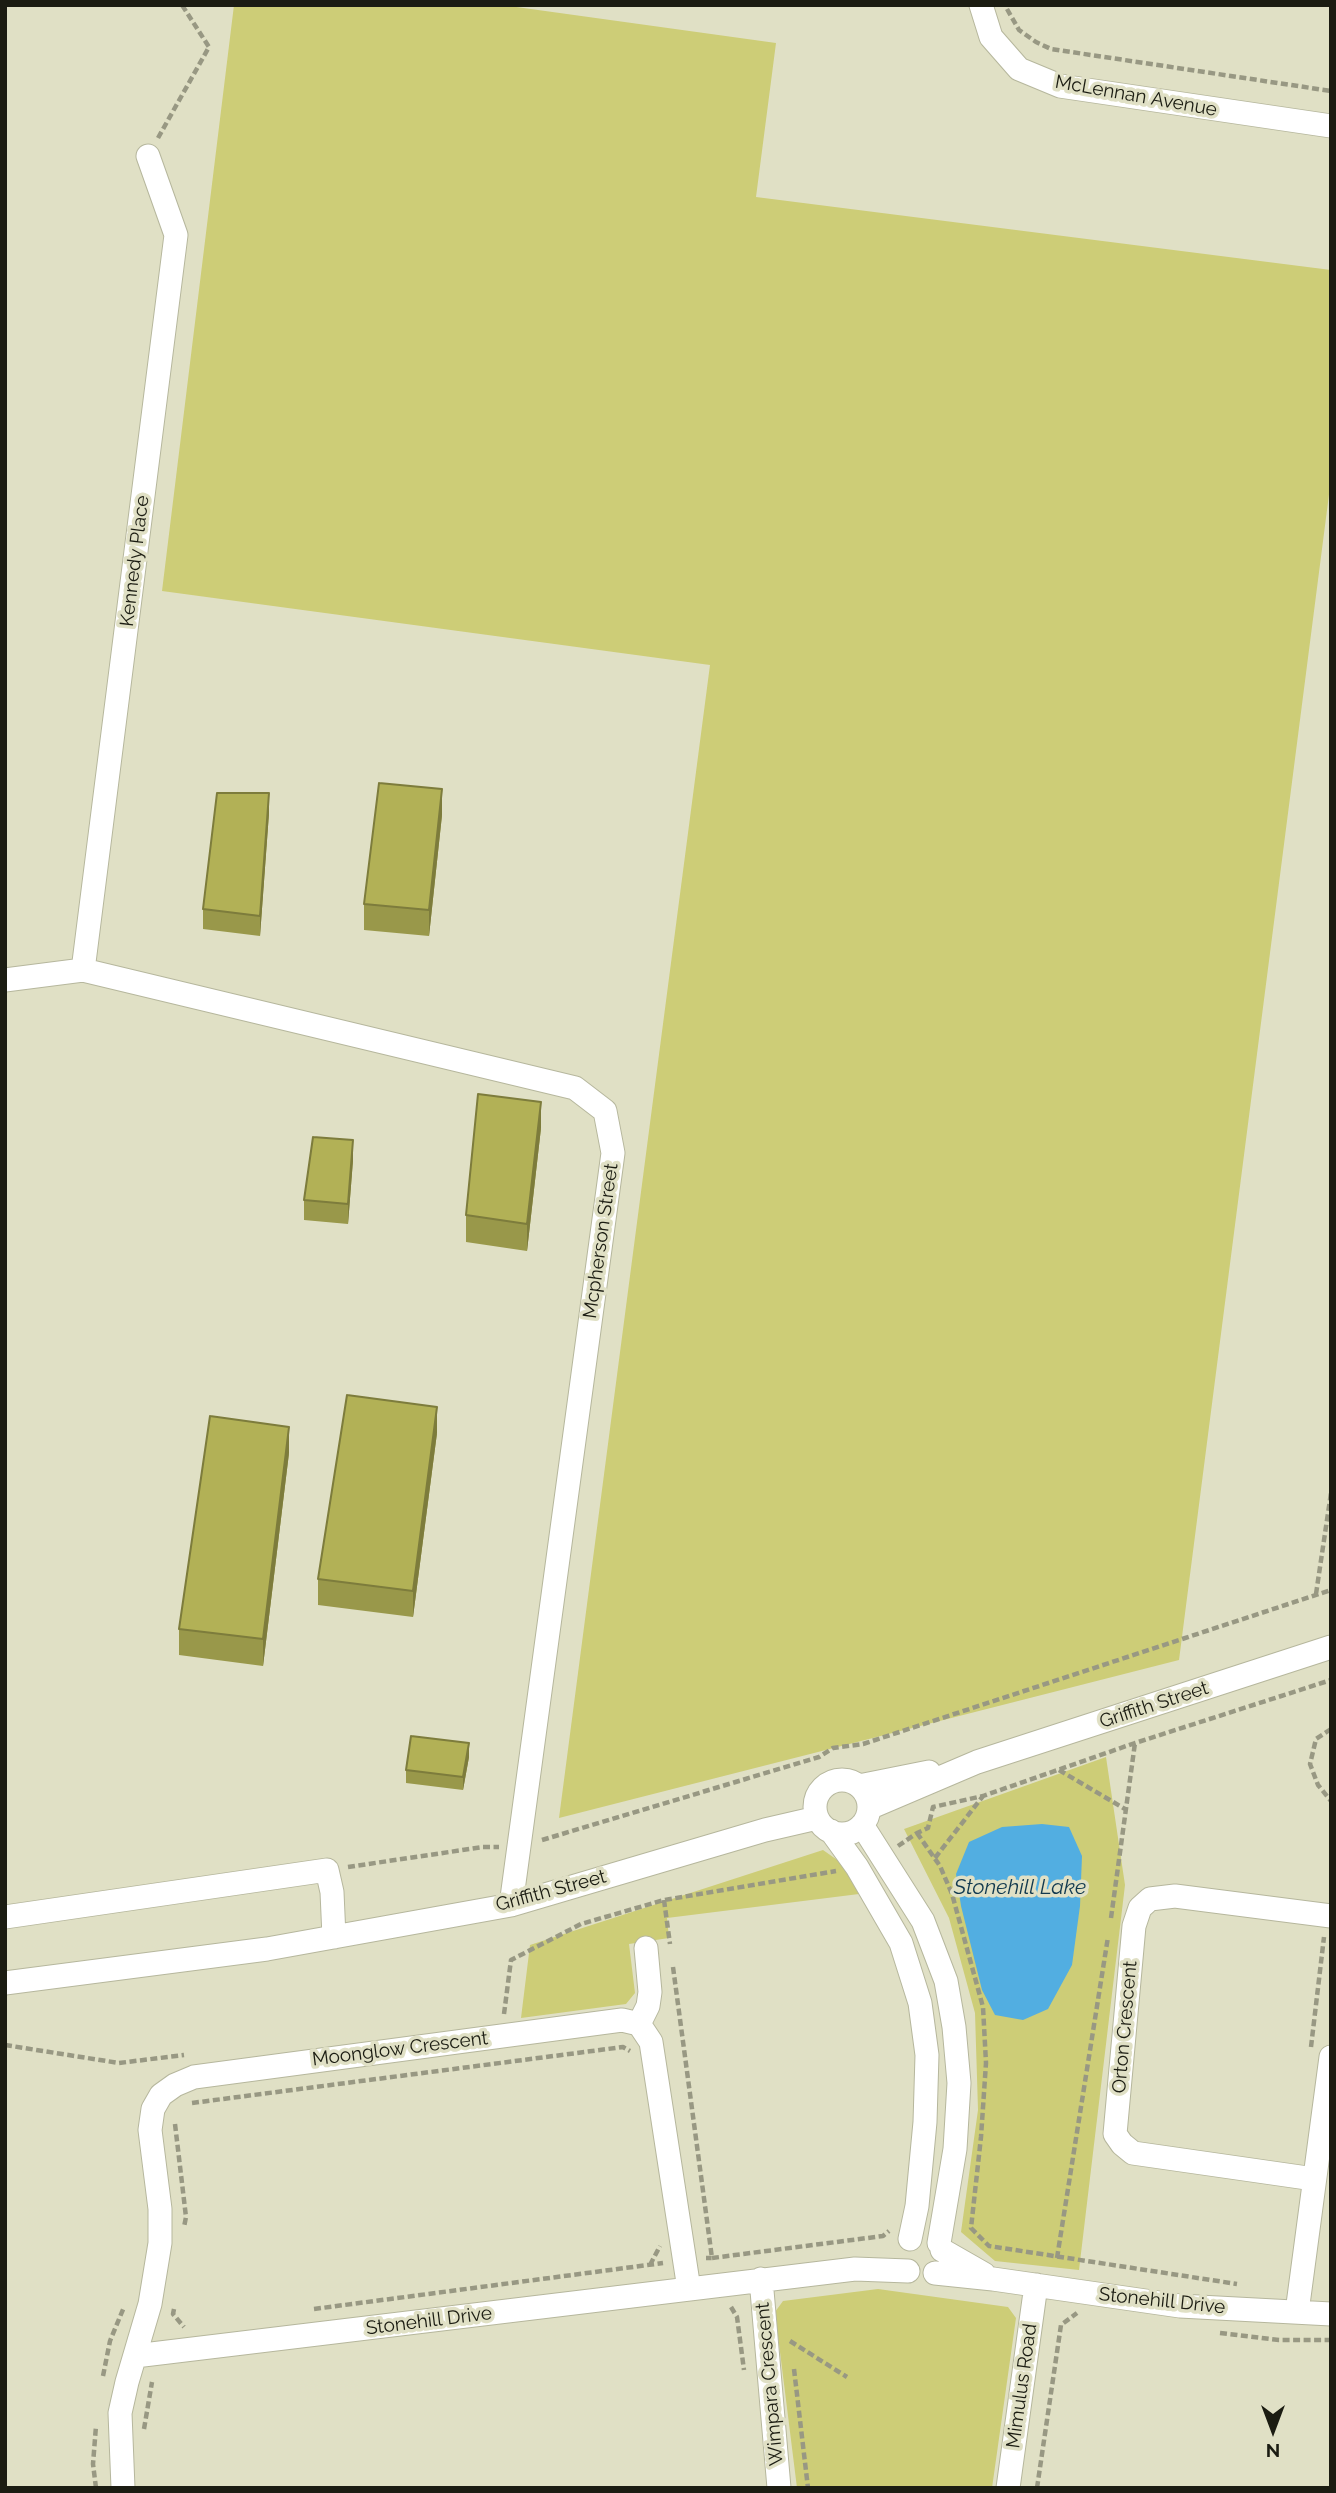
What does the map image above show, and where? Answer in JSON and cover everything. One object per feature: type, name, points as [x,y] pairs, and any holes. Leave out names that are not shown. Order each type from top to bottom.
[{"type":"street","name":"McLennan Avenue","points":[[981,5],[991,37],[1020,69],[1060,86],[1331,126]]},
{"type":"street","name":"Kennedy Place","points":[[83,970],[176,235],[148,156]]},
{"type":"street","name":"Mcpherson Street","points":[[5,980],[83,970],[575,1088],[605,1111],[613,1153],[511,1905]]},
{"type":"street","name":"Griffith Street","points":[[859,1786],[977,1762],[1331,1647]]},
{"type":"street","name":"Griffith Street","points":[[866,1817],[977,1762]]},
{"type":"street","points":[[903,2247],[917,2206],[925,2122],[927,2055],[920,2003],[901,1943],[857,1867],[821,1818],[822,1789],[832,1782],[843,1781],[859,1786],[866,1795],[866,1817],[883,1857],[923,1921],[946,1981],[954,2027],[959,2084],[956,2149],[941,2247],[943,2261],[935,2273]]},
{"type":"street","points":[[821,1818],[848,1833],[866,1817]]},
{"type":"street","name":"Griffith Street","points":[[5,1983],[267,1949],[511,1905],[765,1830],[821,1818]]},
{"type":"street","points":[[5,1917],[327,1870],[332,1892],[334,1937]]},
{"type":"street","name":"Orton Crescent","points":[[1314,2179],[1133,2153],[1115,2134],[1134,1926],[1140,1908],[1150,1899],[1175,1896],[1331,1916]]},
{"type":"street","points":[[646,1948],[650,1992],[648,2006],[639,2024],[651,2042],[690,2289]]},
{"type":"street","name":"Moonglow Crescent","points":[[135,2357],[150,2304],[160,2243],[157,2176],[150,2130],[153,2109],[161,2095],[168,2090],[194,2077],[622,2020],[639,2024]]},
{"type":"street","points":[[1297,2312],[1331,2057]]},
{"type":"street","points":[[903,2247],[927,2235],[941,2247]]},
{"type":"street","name":"Stonehill Drive","points":[[135,2357],[855,2269],[903,2247],[921,2277],[935,2273],[1180,2306],[1331,2315]]},
{"type":"street","name":"Stonehill Drive","points":[[941,2247],[993,2279]]},
{"type":"street","name":"Wimpara Crescent","points":[[761,2279],[779,2488]]},
{"type":"street","name":"Mimulus Road","points":[[1008,2488],[1035,2285]]},
{"type":"street","points":[[123,2488],[120,2413],[135,2357]]},
{"type":"path","points":[[148,156],[209,47],[183,5]]},
{"type":"path","points":[[1005,5],[1020,30],[1051,49],[1331,91]]},
{"type":"path","points":[[1316,1594],[1331,1493]]},
{"type":"path","points":[[327,1870],[483,1847],[519,1847],[819,1757],[833,1748],[863,1744],[1331,1590]]},
{"type":"path","points":[[883,1857],[928,1828],[933,1807],[983,1796],[1135,1743],[1331,1680]]},
{"type":"path","points":[[1331,1729],[1316,1739],[1310,1765],[1318,1785],[1331,1801]]},
{"type":"path","points":[[1135,1743],[1116,1885],[1057,2258],[1250,2286]]},
{"type":"path","points":[[1058,1769],[1125,1809]]},
{"type":"path","points":[[935,1858],[983,1796]]},
{"type":"path","points":[[504,2015],[511,1960],[581,1924],[664,1900],[857,1867]]},
{"type":"path","points":[[664,1900],[712,2258]]},
{"type":"path","points":[[5,2045],[119,2063],[191,2054]]},
{"type":"path","points":[[188,2104],[623,2047],[638,2055]]},
{"type":"path","points":[[174,2117],[186,2217],[184,2231]]},
{"type":"path","points":[[157,2176],[181,2173]]},
{"type":"path","points":[[306,2311],[883,2236],[903,2247]]},
{"type":"path","points":[[650,2265],[661,2246]]},
{"type":"path","points":[[175,2300],[173,2314],[182,2327],[195,2325]]},
{"type":"path","points":[[101,2388],[110,2341],[125,2304]]},
{"type":"path","points":[[717,2308],[731,2307]]},
{"type":"path","points":[[1037,2488],[1060,2325],[1075,2313],[1088,2315]]},
{"type":"path","points":[[788,2328],[792,2354]]},
{"type":"path","points":[[1209,2331],[1279,2340],[1331,2340]]},
{"type":"path","points":[[790,2341],[848,2377]]},
{"type":"path","points":[[793,2368],[808,2488]]},
{"type":"path","points":[[144,2432],[153,2378]]},
{"type":"path","points":[[96,2488],[93,2464],[97,2423]]},
{"type":"shaded area","points":[[234,5],[502,5],[776,43],[756,197],[1331,270],[1331,479],[1179,1660],[559,1818],[710,665],[162,591]]},
{"type":"shaded area","points":[[1106,1757],[1125,1885],[1079,2270],[995,2261],[961,2232],[978,2110],[975,2013],[949,1918],[904,1829]]},
{"type":"shaded area","points":[[823,1850],[843,1864],[859,1894],[667,1918],[669,1938],[629,1944],[635,1993],[626,2004],[521,2018],[530,1945]]},
{"type":"shaded area","points":[[878,2289],[1008,2307],[1016,2318],[992,2488],[797,2488],[775,2312],[783,2301]]},
{"type":"water","name":"Stonehill Lake","points":[[1042,1824],[1069,1827],[1082,1856],[1080,1906],[1072,1965],[1048,2009],[1023,2020],[995,2015],[982,1990],[961,1906],[956,1874],[969,1842],[1002,1827]]},
{"type":"building","points":[[379,783],[442,789],[429,910],[364,904]]},
{"type":"building","points":[[217,793],[269,793],[260,916],[203,909]]},
{"type":"building","points":[[478,1094],[541,1102],[527,1224],[466,1215]]},
{"type":"building","points":[[313,1137],[353,1140],[348,1204],[304,1200]]},
{"type":"building","points":[[347,1395],[437,1407],[413,1591],[318,1579]]},
{"type":"building","points":[[210,1416],[289,1427],[263,1639],[179,1629]]},
{"type":"building","points":[[411,1736],[469,1743],[463,1777],[406,1770]]}]
